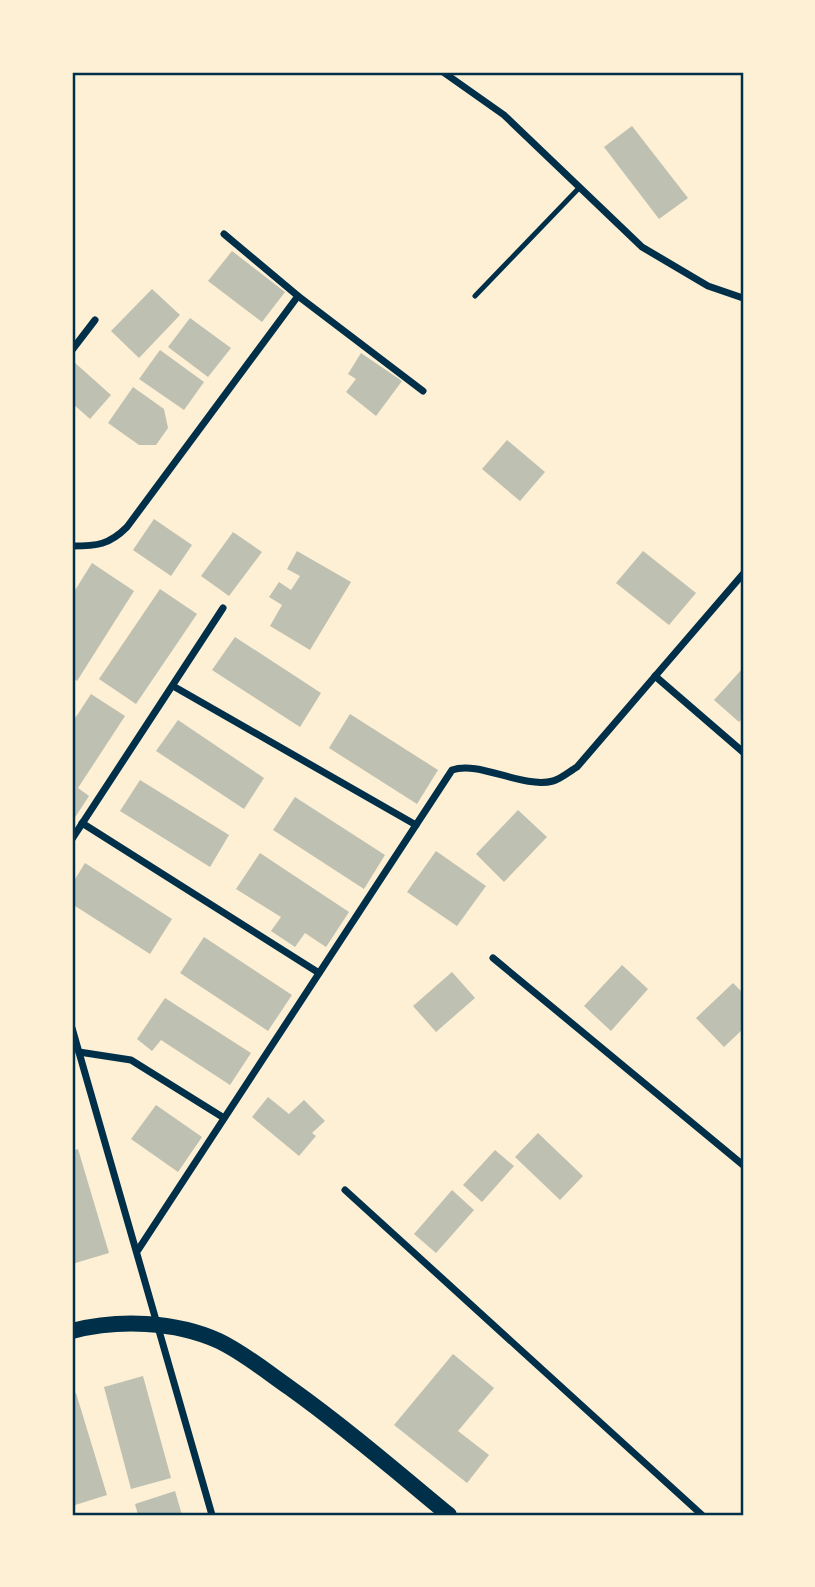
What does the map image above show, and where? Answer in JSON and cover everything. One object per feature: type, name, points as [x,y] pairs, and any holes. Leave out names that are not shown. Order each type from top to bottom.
[{"type":"main road","points":[[72,1331],[88,1327],[156,1324],[218,1341],[254,1362],[336,1421],[449,1515]]},
{"type":"street","points":[[443,72],[504,115],[642,247],[708,286],[743,298]]},
{"type":"street","points":[[224,234],[298,296],[423,391]]},
{"type":"street","points":[[72,546],[99,546],[113,541],[127,527],[298,296]]},
{"type":"street","points":[[72,350],[95,320]]},
{"type":"street","points":[[138,1250],[452,770],[466,765],[499,777],[553,781],[577,767],[743,573]]},
{"type":"street","points":[[72,839],[223,608]]},
{"type":"street","points":[[655,676],[743,752]]},
{"type":"street","points":[[173,686],[416,825]]},
{"type":"street","points":[[82,823],[319,972]]},
{"type":"street","points":[[493,958],[743,1165]]},
{"type":"street","points":[[72,1028],[212,1515]]},
{"type":"street","points":[[79,1052],[131,1060],[224,1118]]},
{"type":"street","points":[[345,1189],[702,1515]]},
{"type":"lane","points":[[475,296],[580,187]]},
{"type":"building","points":[[632,126],[688,198],[659,219],[604,147]]},
{"type":"building","points":[[232,251],[285,292],[262,322],[208,281]]},
{"type":"building","points":[[152,289],[180,315],[139,358],[111,331]]},
{"type":"building","points":[[190,318],[231,348],[208,377],[168,347]]},
{"type":"building","points":[[160,350],[204,382],[184,410],[139,379]]},
{"type":"building","points":[[361,353],[402,381],[376,416],[346,392],[356,379],[348,374]]},
{"type":"building","points":[[74,362],[111,395],[90,419],[72,403]]},
{"type":"building","points":[[133,387],[164,409],[168,428],[156,445],[139,445],[108,423]]},
{"type":"building","points":[[507,440],[545,472],[520,501],[482,469]]},
{"type":"building","points":[[154,519],[192,545],[171,576],[133,550]]},
{"type":"building","points":[[233,532],[262,552],[229,596],[201,576]]},
{"type":"building","points":[[297,551],[351,582],[310,650],[270,626],[282,605],[269,597],[279,582],[291,590],[300,576],[287,569]]},
{"type":"building","points":[[643,551],[696,593],[669,625],[616,583]]},
{"type":"building","points":[[92,563],[134,591],[77,681],[72,678],[72,595]]},
{"type":"building","points":[[160,589],[197,614],[136,704],[99,679]]},
{"type":"building","points":[[235,637],[321,693],[300,727],[212,670]]},
{"type":"building","points":[[743,668],[743,717],[739,722],[714,700]]},
{"type":"building","points":[[91,694],[125,716],[78,788],[89,796],[74,819],[72,723]]},
{"type":"building","points":[[350,714],[438,770],[417,804],[329,748]]},
{"type":"building","points":[[178,720],[264,778],[244,809],[156,751]]},
{"type":"building","points":[[140,780],[229,835],[210,867],[120,811]]},
{"type":"building","points":[[295,797],[385,855],[364,889],[273,830]]},
{"type":"building","points":[[518,810],[547,837],[504,882],[476,854]]},
{"type":"building","points":[[436,851],[486,886],[457,926],[407,892]]},
{"type":"building","points":[[260,853],[349,912],[326,947],[305,933],[295,947],[271,931],[281,917],[236,889]]},
{"type":"building","points":[[85,863],[172,919],[150,954],[72,904],[72,884]]},
{"type":"building","points":[[204,937],[292,995],[268,1031],[180,973]]},
{"type":"building","points":[[622,965],[648,989],[611,1031],[584,1006]]},
{"type":"building","points":[[452,972],[475,998],[436,1032],[413,1006]]},
{"type":"building","points":[[733,983],[743,993],[743,1029],[724,1047],[696,1018]]},
{"type":"building","points":[[165,998],[251,1053],[230,1085],[161,1040],[152,1051],[137,1039]]},
{"type":"building","points":[[268,1097],[289,1114],[304,1100],[325,1121],[312,1133],[316,1136],[299,1156],[252,1117]]},
{"type":"building","points":[[156,1105],[202,1137],[178,1172],[131,1139]]},
{"type":"building","points":[[538,1133],[583,1176],[560,1200],[515,1157]]},
{"type":"building","points":[[78,1149],[109,1253],[72,1264],[72,1151]]},
{"type":"building","points":[[495,1150],[514,1166],[482,1202],[463,1185]]},
{"type":"building","points":[[452,1190],[474,1210],[436,1253],[414,1234]]},
{"type":"building","points":[[453,1354],[494,1388],[458,1431],[489,1455],[467,1483],[394,1425]]},
{"type":"building","points":[[143,1376],[171,1478],[131,1489],[104,1387]]},
{"type":"building","points":[[76,1393],[107,1495],[72,1506],[72,1394]]},
{"type":"building","points":[[175,1491],[182,1515],[138,1515],[135,1504]]}]
